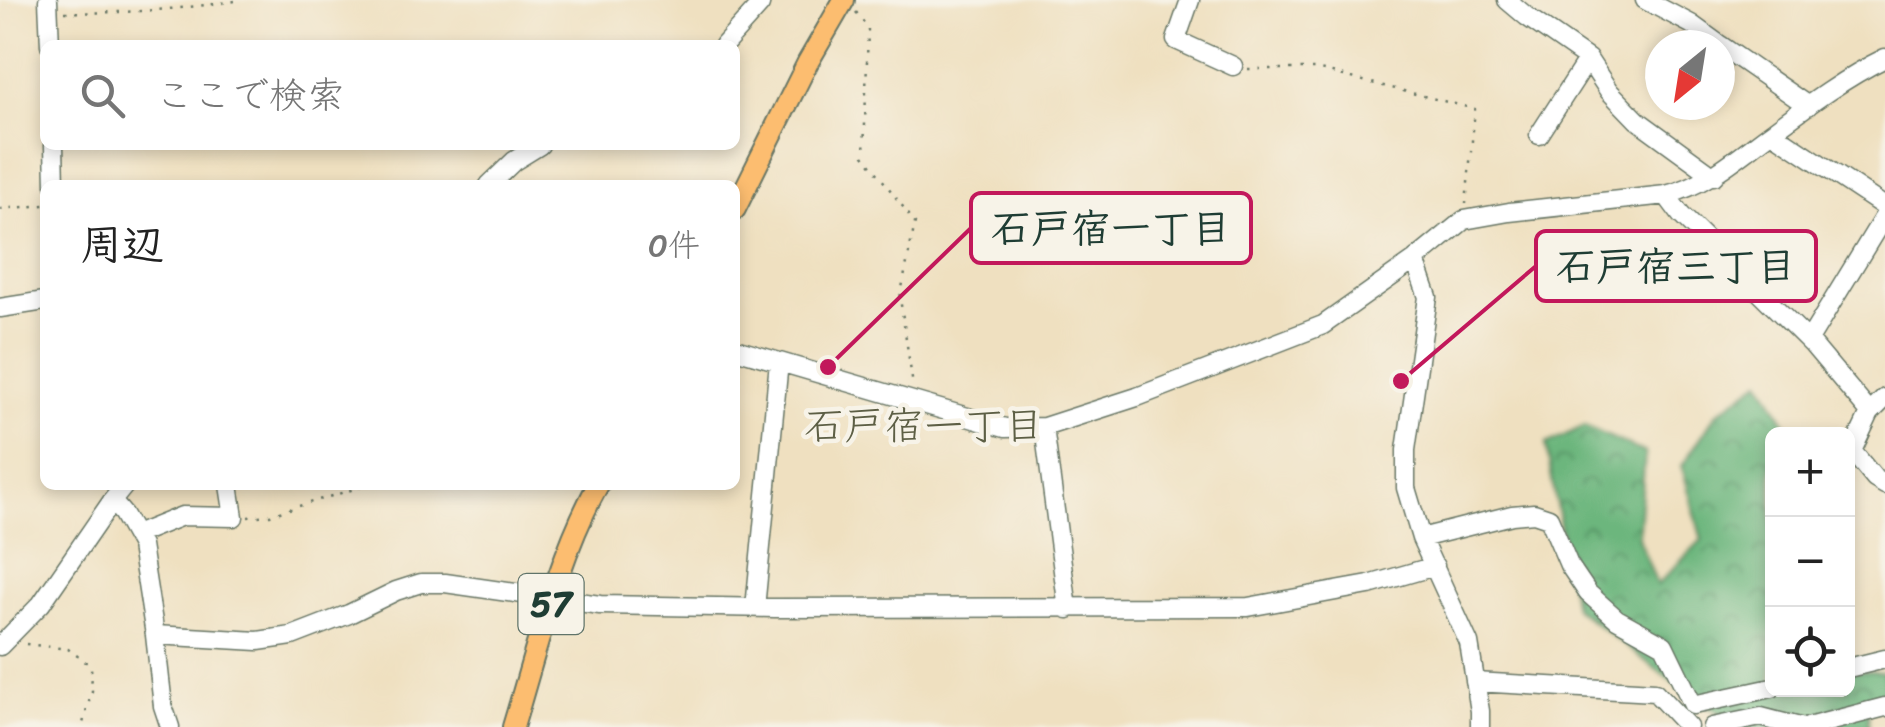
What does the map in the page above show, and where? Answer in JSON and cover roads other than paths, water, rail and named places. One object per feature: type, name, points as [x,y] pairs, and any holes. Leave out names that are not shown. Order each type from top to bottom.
[{"type":"main road","points":[[740,198],[842,2]]},
{"type":"main road","name":"57","points":[[512,727],[583,512],[595,490]]},
{"type":"street","points":[[728,40],[761,0]]},
{"type":"street","points":[[1190,0],[1176,40],[1232,66]]},
{"type":"street","points":[[1507,0],[1588,58],[1638,120],[1714,176]]},
{"type":"street","points":[[1645,0],[1699,30]]},
{"type":"street","points":[[49,6],[50,40]]},
{"type":"street","points":[[1735,55],[1808,106]]},
{"type":"street","points":[[1540,135],[1588,58]]},
{"type":"street","points":[[740,350],[1006,428],[1044,427],[1137,397],[1324,325],[1464,220],[1685,190],[1714,176],[1808,106],[1885,58]]},
{"type":"street","points":[[1772,132],[1885,207]]},
{"type":"street","points":[[54,150],[56,180]]},
{"type":"street","points":[[494,180],[532,150]]},
{"type":"street","points":[[1666,195],[1681,215],[1808,340],[1870,414]]},
{"type":"street","points":[[1808,340],[1885,214]]},
{"type":"street","points":[[1415,260],[1428,297],[1406,450],[1406,488],[1421,538],[1469,643],[1480,727]]},
{"type":"street","points":[[0,308],[40,303]]},
{"type":"street","points":[[756,608],[780,362]]},
{"type":"street","points":[[1885,398],[1870,414],[1852,451],[1885,485]]},
{"type":"street","points":[[1044,427],[1068,609]]},
{"type":"street","points":[[120,490],[123,514],[141,546],[163,706],[170,727]]},
{"type":"street","points":[[0,646],[41,604],[120,490]]},
{"type":"street","points":[[135,534],[182,516],[234,517],[230,490]]},
{"type":"street","points":[[1421,538],[1512,515],[1534,513],[1549,518],[1588,593],[1617,619],[1664,645],[1692,705],[1765,689]]},
{"type":"street","points":[[155,635],[258,641],[292,636],[396,592],[446,582],[600,605],[1248,607],[1352,588],[1435,566]]},
{"type":"street","points":[[1855,666],[1885,659]]},
{"type":"street","points":[[1476,682],[1655,692],[1688,727]]},
{"type":"street","points":[[1808,727],[1885,707]]},
{"type":"street","points":[[1712,727],[1761,717],[1800,727]]},
{"type":"place","name":"石戸宿一丁目","points":[[828,367]]},
{"type":"place","name":"石戸宿三丁目","points":[[1401,381]]},
{"type":"district","name":"石戸宿一丁目","points":[[924,425]]}]
